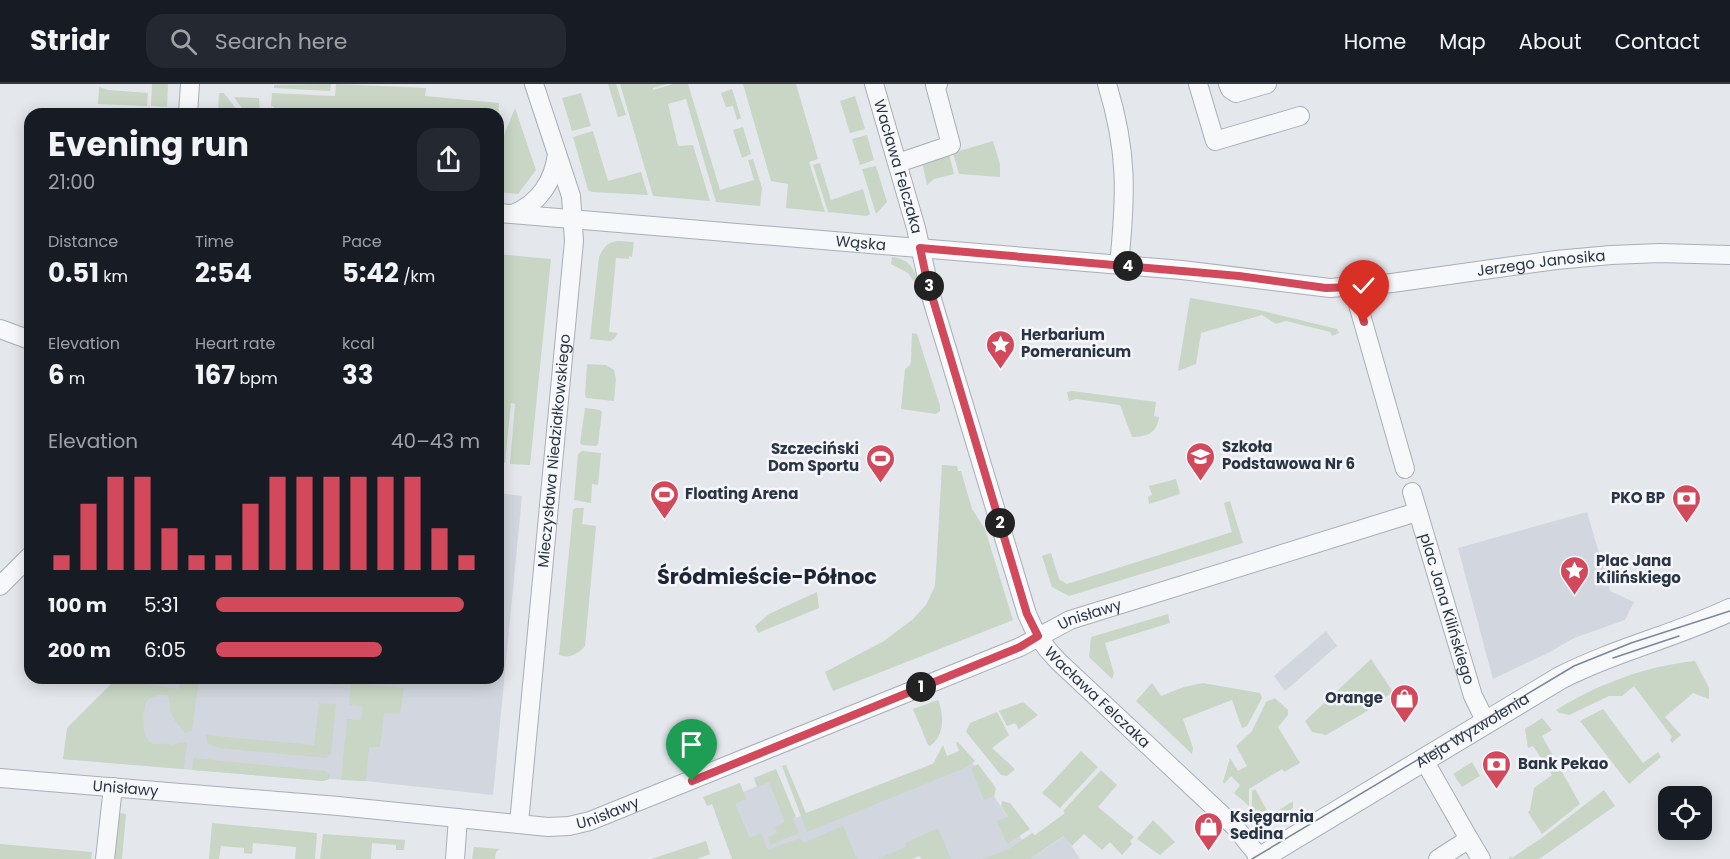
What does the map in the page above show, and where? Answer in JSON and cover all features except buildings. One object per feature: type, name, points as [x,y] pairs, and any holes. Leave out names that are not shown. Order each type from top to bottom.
[{"type":"street","points":[[188,108],[190,84]]},
{"type":"street","name":"Mieczysława Niedziałkowskiego","points":[[519,823],[573,268],[571,196],[534,84]]},
{"type":"street","name":"Wacława Felczaka","points":[[874,84],[898,163],[926,276],[1027,614],[1038,636],[1058,661],[1232,823],[1247,840],[1259,859]]},
{"type":"street","points":[[898,163],[951,146],[935,85],[938,84]]},
{"type":"street","points":[[1107,84],[1118,124],[1124,163],[1125,204],[1119,265]]},
{"type":"street","points":[[1198,84],[1215,141],[1300,116]]},
{"type":"street","points":[[1228,84],[1230,89],[1236,93],[1267,84]]},
{"type":"street","name":"Wąska","points":[[505,213],[525,208],[545,188],[553,173],[557,152]]},
{"type":"street","name":"Wąska","points":[[505,213],[1119,265],[1239,276],[1326,288],[1353,287]]},
{"type":"street","name":"Jerzego Janosika","points":[[1353,287],[1556,260],[1611,255],[1660,253],[1730,255]]},
{"type":"street","points":[[1353,287],[1405,469]]},
{"type":"street","points":[[0,329],[24,338]]},
{"type":"street","name":"plac Jana Kilińskiego","points":[[1412,492],[1473,696],[1486,722]]},
{"type":"street","name":"Unisławy","points":[[0,778],[556,827],[569,826],[591,821],[1010,651],[1084,615],[1417,512]]},
{"type":"street","points":[[0,586],[24,562]]},
{"type":"street","name":"Aleja Wyzwolenia","points":[[1259,859],[1486,722],[1584,666],[1632,647],[1719,619]]},
{"type":"street","points":[[1424,760],[1481,859]]},
{"type":"street","points":[[105,859],[113,788]]},
{"type":"street","points":[[455,859],[458,818]]},
{"type":"street","points":[[1438,859],[1469,839]]},
{"type":"shaded area","points":[[504,494],[522,496],[504,682]]},
{"type":"shaded area","name":"Plac Jana Kilińskiego","points":[[1587,512],[1610,591],[1634,602],[1625,620],[1574,638],[1493,679],[1458,548]]},
{"type":"shaded area","points":[[1326,631],[1337,646],[1285,691],[1274,676]]},
{"type":"shaded area","points":[[113,684],[504,684],[493,795],[366,781],[330,779],[323,781],[63,759]]},
{"type":"shaded area","points":[[965,751],[1027,847],[1009,859],[941,859],[934,847],[905,859],[739,859],[716,803],[775,779],[793,819]]},
{"type":"shaded area","points":[[1065,836],[1080,859],[1030,859]]},
{"type":"green space","points":[[152,84],[168,84],[167,107],[151,106]]},
{"type":"green space","points":[[331,84],[330,91],[274,88],[274,85]]},
{"type":"green space","points":[[336,84],[426,88],[425,96],[499,103],[499,108],[274,108],[271,106],[272,93],[335,96]]},
{"type":"green space","points":[[608,84],[616,84],[626,115],[618,117]]},
{"type":"green space","points":[[620,84],[667,84],[653,88],[653,90],[673,84],[688,84],[720,190],[754,180],[748,160],[753,159],[762,188],[760,206],[716,202],[686,99],[668,104],[678,146],[693,145],[710,201],[653,196]]},
{"type":"green space","points":[[743,84],[796,84],[818,159],[809,162],[825,212],[786,208],[788,184],[771,181]]},
{"type":"green space","points":[[99,87],[108,90],[148,93],[147,106],[98,104]]},
{"type":"green space","points":[[732,89],[741,118],[737,120],[733,106],[726,107],[721,93]]},
{"type":"green space","points":[[219,93],[224,93],[235,108],[218,108]]},
{"type":"green space","points":[[581,93],[591,126],[572,131],[562,98]]},
{"type":"green space","points":[[855,96],[865,129],[850,133],[840,101]]},
{"type":"green space","points":[[234,97],[259,98],[260,108],[242,108]]},
{"type":"green space","points":[[515,108],[536,170],[518,194],[504,193],[504,135]]},
{"type":"green space","points":[[743,127],[751,154],[742,158],[733,130]]},
{"type":"green space","points":[[593,131],[608,181],[641,172],[648,195],[588,190],[573,137]]},
{"type":"green space","points":[[867,135],[874,160],[860,165],[852,139]]},
{"type":"green space","points":[[993,141],[1000,164],[1000,177],[959,174],[953,153]]},
{"type":"green space","points":[[949,154],[954,174],[934,179],[927,185],[922,162]]},
{"type":"green space","points":[[820,163],[831,200],[863,189],[870,214],[867,216],[828,212],[813,165]]},
{"type":"green space","points":[[876,166],[887,202],[876,214],[862,169]]},
{"type":"green space","points":[[618,241],[634,242],[632,257],[629,256],[629,259],[616,258],[609,332],[618,333],[610,341],[590,339],[599,257],[606,246]]},
{"type":"green space","points":[[504,255],[551,259],[530,465],[510,464],[515,404],[511,403],[505,463]]},
{"type":"green space","points":[[892,257],[909,265],[915,272],[918,282],[915,283],[908,273],[891,264]]},
{"type":"green space","points":[[1190,298],[1259,310],[1337,329],[1339,333],[1332,336],[1330,332],[1286,321],[1276,324],[1262,315],[1201,333],[1196,364],[1178,371]]},
{"type":"green space","points":[[912,333],[917,334],[940,406],[940,411],[936,414],[901,409],[905,369],[911,361]]},
{"type":"green space","points":[[587,364],[606,365],[614,370],[616,379],[614,401],[586,398]]},
{"type":"green space","points":[[1067,392],[1156,402],[1154,416],[1159,417],[1158,422],[1150,433],[1132,437],[1120,405],[1076,399],[1069,401]]},
{"type":"green space","points":[[585,408],[602,412],[596,446],[580,443]]},
{"type":"green space","points":[[582,451],[601,453],[598,485],[592,484],[591,503],[574,500],[578,454]]},
{"type":"green space","points":[[942,465],[957,466],[958,471],[961,471],[972,509],[985,529],[1013,620],[833,691],[825,672],[884,641],[913,619],[926,605],[935,586]]},
{"type":"green space","points":[[1176,479],[1180,494],[1149,504],[1148,497],[1152,495],[1149,486]]},
{"type":"green space","points":[[1230,501],[1243,543],[1069,596],[1052,587],[1042,556],[1051,553],[1059,579],[1067,584],[1232,532],[1224,503]]},
{"type":"green space","points":[[584,508],[582,524],[596,526],[585,646],[576,653],[566,656],[559,655],[573,510]]},
{"type":"green space","points":[[817,592],[819,608],[758,633],[755,626],[769,614]]},
{"type":"green space","points":[[1168,614],[1170,623],[1105,643],[1114,673],[1112,679],[1089,657],[1091,637]]},
{"type":"green space","points":[[1371,659],[1393,692],[1382,699],[1383,702],[1326,735],[1312,732],[1305,721]]},
{"type":"green space","points":[[1695,661],[1709,688],[1709,699],[1693,693],[1665,717],[1681,735],[1672,743],[1670,740],[1672,737],[1634,686],[1622,696],[1609,696],[1569,715],[1556,710],[1589,692],[1623,678],[1659,667]]},
{"type":"green space","points":[[1152,683],[1161,696],[1203,683],[1260,693],[1262,698],[1247,726],[1242,728],[1232,700],[1183,719],[1193,748],[1192,754],[1136,701]]},
{"type":"green space","points":[[111,684],[146,684],[179,689],[180,684],[198,684],[192,731],[185,733],[174,720],[167,695],[150,698],[144,710],[145,734],[151,743],[172,745],[180,742],[187,743],[184,769],[63,759],[67,728]]},
{"type":"green space","points":[[351,684],[404,688],[400,714],[384,713],[380,747],[369,747],[366,781],[341,780],[347,719],[361,720],[363,707],[349,705]]},
{"type":"green space","points":[[1275,698],[1288,710],[1288,715],[1278,727],[1300,763],[1284,772],[1282,769],[1249,789],[1249,806],[1234,793],[1240,785],[1231,776],[1224,784],[1223,782],[1230,758],[1238,771],[1247,766],[1236,746],[1252,731],[1266,702]]},
{"type":"green space","points":[[938,700],[941,712],[941,731],[930,746],[913,709]]},
{"type":"green space","points":[[1023,702],[1038,715],[1019,729],[1015,723],[1007,726],[999,711]]},
{"type":"green space","points":[[319,703],[336,704],[331,754],[326,758],[219,748],[207,743],[206,735],[314,745]]},
{"type":"green space","points":[[1603,709],[1643,763],[1658,752],[1661,757],[1629,784],[1580,721]]},
{"type":"green space","points":[[997,712],[1009,735],[992,748],[1015,769],[1007,776],[1001,775],[966,732],[970,723]]},
{"type":"green space","points":[[1542,718],[1552,730],[1542,736],[1580,804],[1542,834],[1528,812],[1534,788],[1552,775],[1533,746],[1528,748],[1525,729]]},
{"type":"green space","points":[[956,742],[975,761],[967,767],[807,832],[782,766],[786,765],[806,813],[933,764],[943,745],[947,756],[959,751]]},
{"type":"green space","points":[[1081,751],[1098,767],[1060,808],[1042,793]]},
{"type":"green space","points":[[193,758],[326,771],[330,775],[329,779],[323,781],[192,770]]},
{"type":"green space","points":[[1472,762],[1480,776],[1462,787],[1453,774]]},
{"type":"green space","points":[[978,764],[996,788],[994,796],[984,800],[971,768]]},
{"type":"green space","points":[[776,769],[796,817],[793,819],[799,833],[770,845],[768,837],[777,833],[775,827],[785,822],[769,782],[757,787],[754,778]]},
{"type":"green space","points":[[1101,770],[1117,785],[1098,807],[1134,837],[1130,841],[1132,844],[1122,855],[1110,842],[1102,850],[1084,834],[1072,846],[1064,836],[1030,859],[982,859],[1009,849],[1032,833],[1035,835],[1065,813],[1063,811]]},
{"type":"green space","points":[[740,783],[746,799],[735,804],[750,838],[761,833],[768,850],[800,838],[803,843],[843,826],[857,859],[732,859],[712,804],[707,806],[703,797]]},
{"type":"green space","points":[[1255,789],[1270,816],[1293,801],[1293,808],[1270,822],[1265,820],[1252,808],[1252,791]]},
{"type":"green space","points":[[1604,790],[1615,806],[1539,859],[1509,859],[1510,856],[1512,858],[1543,837]]},
{"type":"green space","points":[[1002,801],[1010,803],[1030,829],[1007,844],[997,821],[1008,817],[1001,806]]},
{"type":"green space","points":[[119,813],[126,814],[122,859],[114,859]]},
{"type":"green space","points":[[1153,820],[1175,842],[1160,855],[1137,839]]},
{"type":"green space","points":[[212,823],[317,833],[315,859],[295,859],[296,847],[253,843],[252,854],[244,853],[244,848],[221,846],[219,859],[209,859]]},
{"type":"green space","points":[[938,828],[951,859],[922,859],[919,856],[913,859],[877,859],[906,847],[905,843]]},
{"type":"green space","points":[[323,834],[405,840],[404,850],[396,850],[396,845],[372,843],[371,859],[320,859]]},
{"type":"green space","points":[[706,841],[710,854],[697,859],[651,859]]},
{"type":"green space","points":[[0,844],[92,852],[91,859],[0,859]]},
{"type":"green space","points":[[474,847],[500,849],[496,852],[495,859],[472,859]]},
{"type":"tram line","points":[[1252,859],[1574,666],[1631,643],[1730,611]]},
{"type":"tram line","points":[[1613,658],[1679,636]]},
{"type":"place","name":"Herbarium Pomeranicum","points":[[1000,370]]},
{"type":"place","name":"Szkoła Podstawowa Nr 6","points":[[1201,482]]},
{"type":"place","name":"Szczeciński Dom Sportu","points":[[880,484]]},
{"type":"place","name":"Floating Arena","points":[[664,520]]},
{"type":"place","name":"PKO BP","points":[[1686,524]]},
{"type":"place","name":"Plac Jana Kilińskiego","points":[[1575,596]]},
{"type":"place","name":"Orange","points":[[1404,724]]},
{"type":"place","name":"Bank Pekao","points":[[1497,790]]},
{"type":"place","name":"Księgarnia Sedina","points":[[1209,852]]},
{"type":"district","name":"Śródmieście-Północ","points":[[767,577]]},
{"type":"route","points":[[692,781],[1020,647],[1038,636],[1027,614],[926,276],[920,248],[1182,270],[1326,288],[1353,287],[1364,322]]}]
